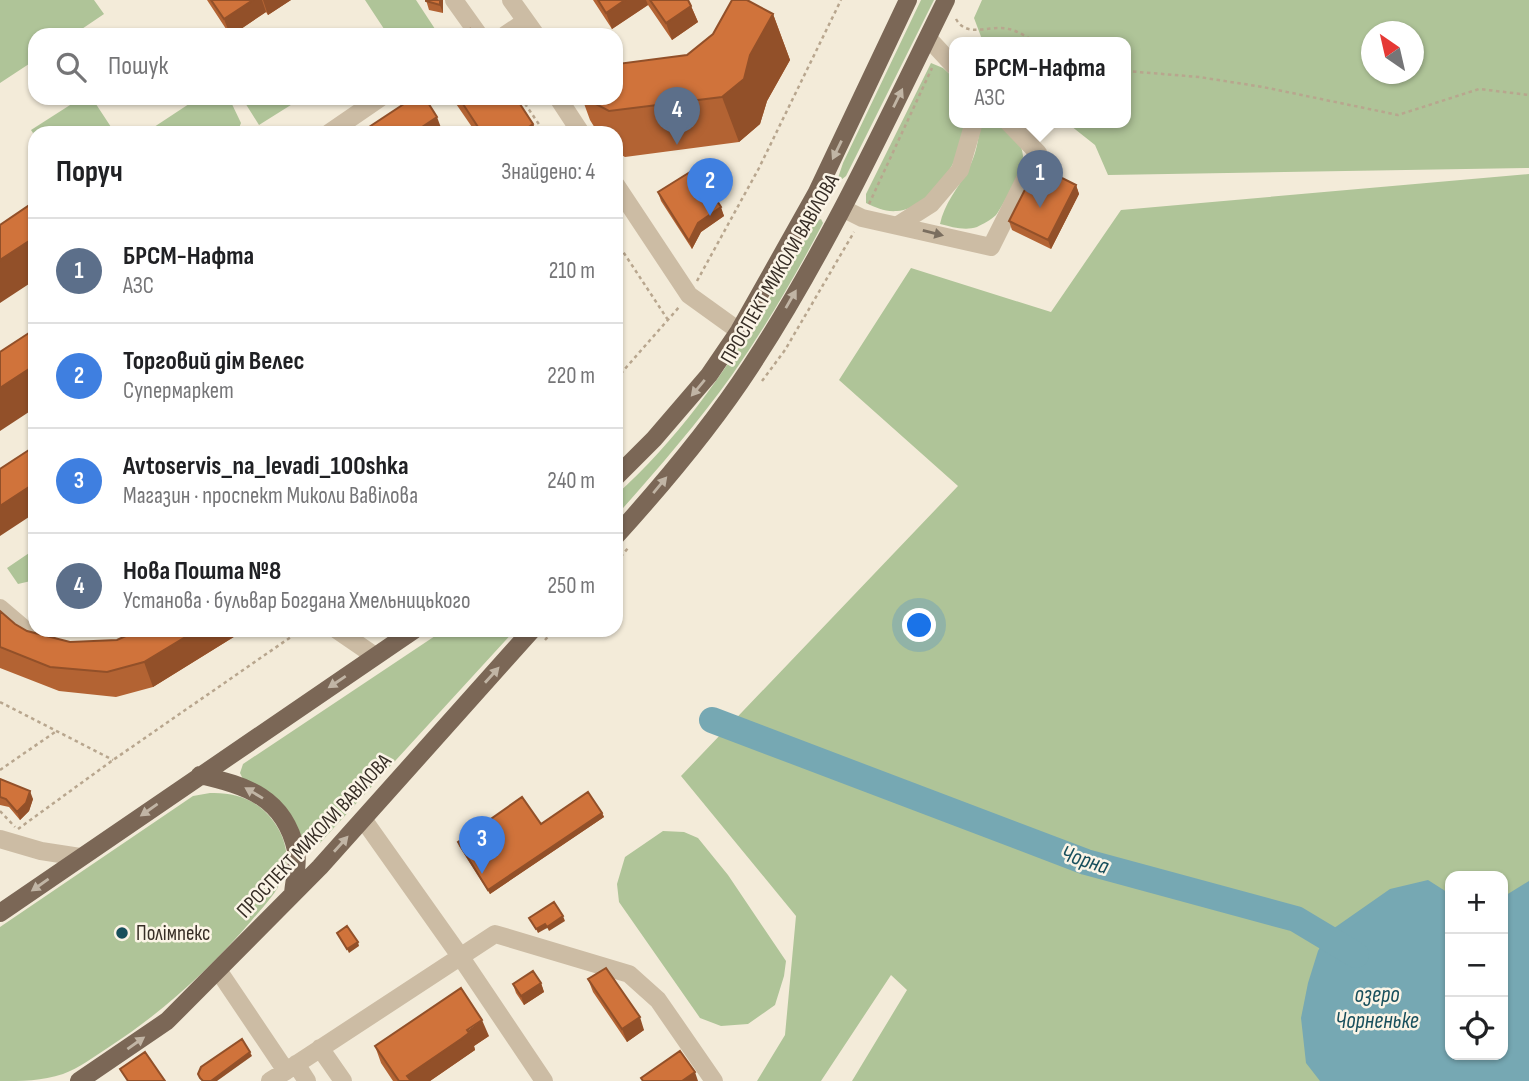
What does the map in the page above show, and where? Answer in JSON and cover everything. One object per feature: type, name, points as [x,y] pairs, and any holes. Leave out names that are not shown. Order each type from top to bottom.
[{"type":"main road","name":"ПРОСПЕКТ МИКОЛИ ВАВІЛОВА","points":[[623,470],[709,375],[739,331],[816,194],[908,0]]},
{"type":"main road","name":"ПРОСПЕКТ МИКОЛИ ВАВІЛОВА","points":[[623,528],[697,440],[746,374],[844,209],[928,38],[953,5]]},
{"type":"main road","points":[[816,194],[844,209]]},
{"type":"main road","points":[[0,913],[404,637]]},
{"type":"main road","name":"ПРОСПЕКТ МИКОЛИ ВАВІЛОВА","points":[[79,1081],[167,1021],[293,894],[526,637]]},
{"type":"main road","points":[[200,775],[238,783],[276,808],[287,827],[296,852],[293,894]]},
{"type":"street","points":[[454,0],[473,28]]},
{"type":"street","points":[[511,0],[531,28]]},
{"type":"street","points":[[928,38],[949,61]]},
{"type":"street","points":[[339,126],[370,105]]},
{"type":"street","points":[[563,105],[576,126]]},
{"type":"street","points":[[898,225],[932,204],[960,170],[972,128]]},
{"type":"street","points":[[844,209],[862,218],[992,247],[1038,153],[1015,128]]},
{"type":"street","points":[[623,196],[689,295],[739,331]]},
{"type":"street","points":[[0,608],[28,632]]},
{"type":"street","points":[[36,637],[62,646]]},
{"type":"street","points":[[347,637],[375,656]]},
{"type":"street","points":[[363,819],[544,1081]]},
{"type":"street","points":[[5,837],[41,851],[80,857]]},
{"type":"street","points":[[270,1081],[495,934],[629,974],[658,1000],[714,1081]]},
{"type":"street","points":[[218,970],[291,1067],[307,1081]]},
{"type":"street","points":[[320,1048],[342,1081]]},
{"type":"path","points":[[623,371],[689,295],[759,168],[841,0]]},
{"type":"path","points":[[953,5],[955,20],[966,29],[986,31],[1008,28],[1026,37]]},
{"type":"path","points":[[1131,71],[1199,77],[1263,87],[1398,115],[1479,89],[1529,95]]},
{"type":"path","points":[[526,105],[540,126]]},
{"type":"path","points":[[623,252],[668,320]]},
{"type":"path","points":[[5,837],[291,637]]},
{"type":"path","points":[[0,702],[113,760]]},
{"type":"path","points":[[0,769],[56,731]]},
{"type":"path","points":[[0,811],[17,830]]},
{"type":"green space","points":[[0,0],[94,0],[104,14],[83,28],[28,28],[28,65],[0,83]]},
{"type":"green space","points":[[365,0],[416,0],[434,28],[383,28]]},
{"type":"green space","points":[[921,0],[934,0],[846,176],[841,180],[838,178],[843,163]]},
{"type":"green space","points":[[982,0],[1529,0],[1529,168],[1108,175],[1095,145],[1074,128],[1131,128],[1131,37],[981,37],[974,18]]},
{"type":"green space","points":[[931,63],[943,68],[949,73],[949,128],[965,128],[953,164],[934,190],[923,201],[910,208],[889,211],[877,208],[866,203],[866,194]]},
{"type":"green space","points":[[70,105],[97,105],[110,126],[37,126]]},
{"type":"green space","points":[[187,105],[232,105],[241,123],[240,126],[156,126]]},
{"type":"green space","points":[[246,105],[291,105],[259,125]]},
{"type":"green space","points":[[979,128],[1010,128],[1022,151],[1020,169],[1004,203],[992,219],[968,229],[940,224],[948,203],[968,170]]},
{"type":"green space","points":[[1529,174],[1529,1081],[852,1081],[907,990],[891,975],[821,1081],[757,1081],[785,1035],[796,916],[681,776],[958,486],[839,380],[911,268],[1051,312],[1121,210]]},
{"type":"green space","points":[[821,219],[823,223],[757,338],[690,429],[623,508],[623,488],[647,465],[702,400],[750,330],[816,221]]},
{"type":"green space","points":[[28,554],[28,582],[18,584],[7,568]]},
{"type":"green space","points":[[434,637],[509,637],[320,843],[311,847],[303,845],[281,804],[267,792],[243,779],[240,773],[243,764]]},
{"type":"green space","name":"Полімпекс","points":[[210,793],[238,796],[254,803],[268,814],[278,828],[286,848],[287,863],[280,883],[265,905],[203,972],[129,1034],[63,1074],[24,1081],[0,1081],[0,927],[193,796]]},
{"type":"green space","points":[[663,831],[684,832],[698,838],[728,875],[786,961],[775,1005],[748,1024],[721,1026],[700,1018],[619,902],[617,884],[625,857]]},
{"type":"water","name":"озеро Чорненьке","points":[[1428,880],[1445,891],[1445,1060],[1508,1060],[1508,894],[1529,881],[1529,1081],[1320,1081],[1306,1063],[1301,1018],[1318,951],[1327,933],[1390,889]]},
{"type":"building","points":[[211,0],[253,0],[224,19]]},
{"type":"building","points":[[440,0],[440,5],[426,1]]},
{"type":"building","points":[[598,0],[625,0],[606,13]]},
{"type":"building","points":[[650,0],[688,0],[691,6],[666,23]]},
{"type":"building","points":[[732,0],[747,0],[773,14],[750,55],[744,79],[722,97],[609,111],[598,105],[623,105],[623,63],[687,55],[713,34]]},
{"type":"building","points":[[402,105],[429,105],[437,117],[424,126],[371,126]]},
{"type":"building","points":[[464,105],[521,105],[533,124],[530,126],[477,126]]},
{"type":"building","points":[[706,162],[719,182],[714,196],[721,207],[698,223],[689,241],[658,192]]},
{"type":"building","points":[[1039,162],[1047,166],[1046,170],[1076,185],[1048,240],[1009,221]]},
{"type":"building","points":[[28,206],[28,242],[0,260],[0,225]]},
{"type":"building","points":[[28,334],[28,370],[0,388],[0,352]]},
{"type":"building","points":[[28,451],[28,488],[0,506],[0,469]]},
{"type":"building","points":[[0,611],[28,631],[28,637],[50,637],[70,642],[117,640],[124,637],[185,637],[144,662],[107,672],[50,667],[0,647]]},
{"type":"building","points":[[0,779],[30,791],[26,803],[17,812],[6,799],[0,797]]},
{"type":"building","points":[[588,792],[602,813],[488,890],[458,842],[522,797],[541,824]]},
{"type":"building","points":[[554,902],[563,916],[547,927],[545,924],[536,929],[529,918]]},
{"type":"building","points":[[347,926],[358,942],[347,949],[337,933]]},
{"type":"building","points":[[606,968],[640,1017],[622,1029],[588,979]]},
{"type":"building","points":[[533,971],[541,983],[521,996],[513,984]]},
{"type":"building","points":[[461,988],[482,1020],[467,1030],[469,1033],[461,1039],[407,1076],[411,1081],[399,1081],[375,1046]]},
{"type":"building","points":[[242,1039],[250,1052],[211,1081],[203,1081],[200,1078],[198,1074],[201,1067]]},
{"type":"building","points":[[680,1051],[695,1072],[682,1081],[643,1081],[641,1078]]},
{"type":"building","points":[[145,1052],[165,1081],[128,1081],[120,1069]]},
{"type":"waterway","name":"Чорна","points":[[712,720],[1086,862],[1296,919],[1356,955]]},
{"type":"place","name":"Нова Пошта №8","points":[[677,145]]},
{"type":"place","name":"БРСМ-Нафта","points":[[1040,208]]},
{"type":"place","name":"Торговий дім Велес","points":[[710,216]]},
{"type":"place","name":"Avtoservis_na_levadi_100shka","points":[[482,874]]},
{"type":"place","name":"Полімпекс","points":[[122,933]]}]
